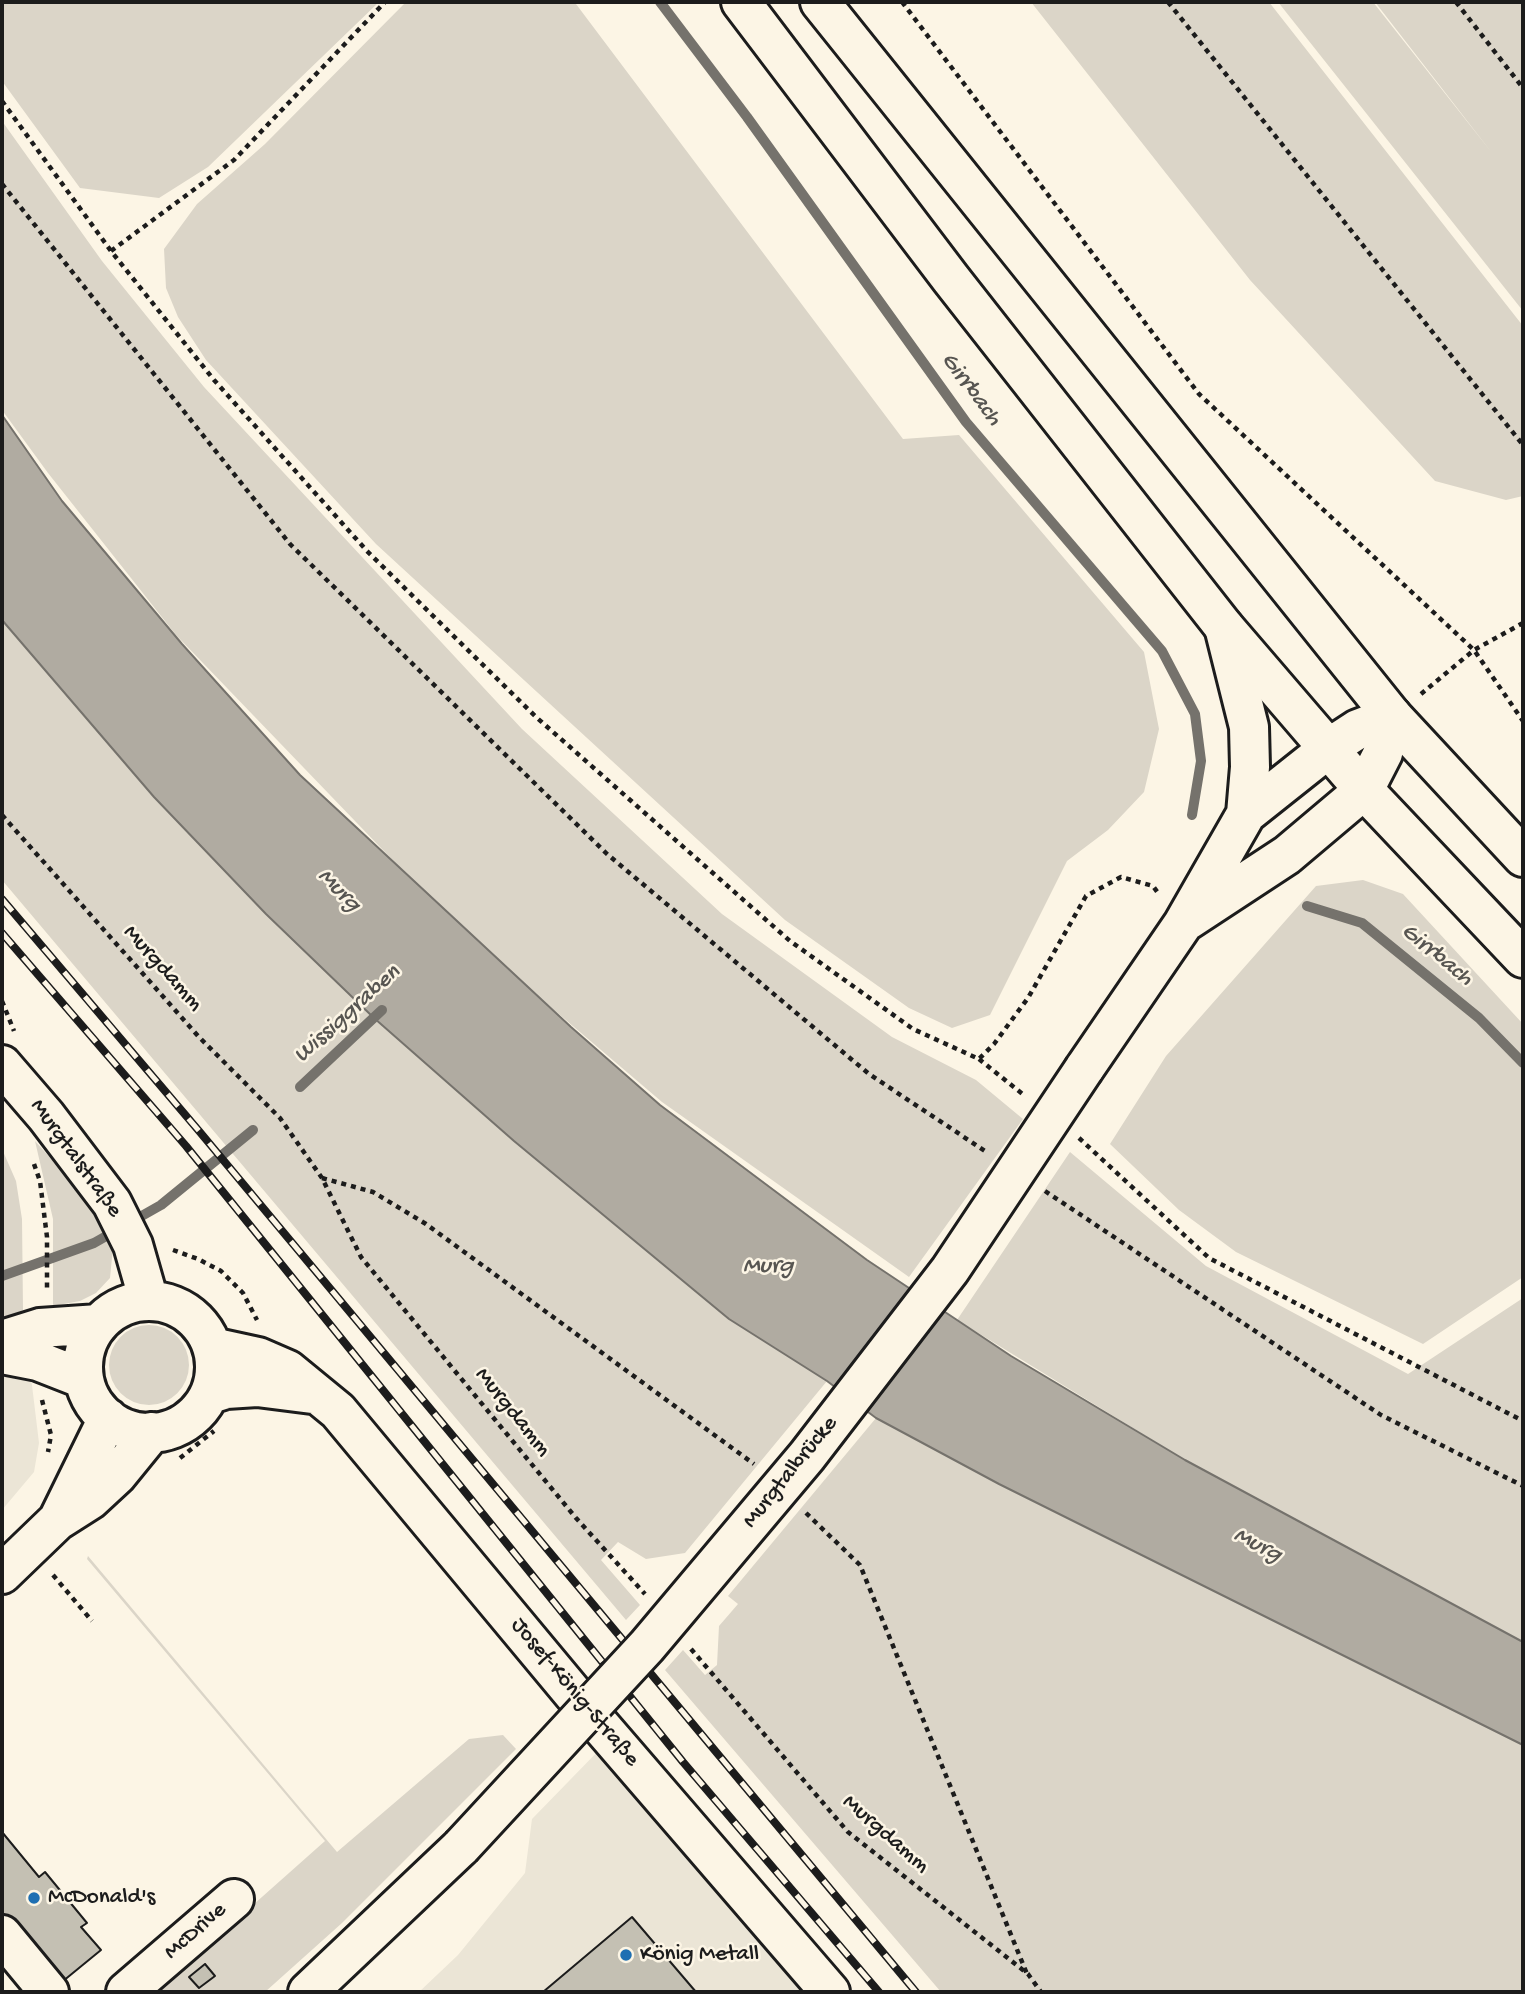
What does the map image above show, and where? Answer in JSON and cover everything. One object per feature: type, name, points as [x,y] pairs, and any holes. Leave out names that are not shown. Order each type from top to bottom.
[{"type":"main road","points":[[741,2],[951,279],[1224,627],[1364,790],[1523,958]]},
{"type":"main road","points":[[820,2],[1392,716],[1523,857]]},
{"type":"main road","points":[[1224,627],[1249,727],[1250,767],[1246,814]]},
{"type":"main road","points":[[1246,814],[1329,748],[1358,729],[1392,716]]},
{"type":"main road","points":[[1183,924],[1287,855],[1364,790],[1383,753],[1392,716]]},
{"type":"main road","name":"Murgtalbrücke","points":[[308,1992],[461,1847],[647,1646],[807,1457],[950,1270],[1183,924],[1246,814]]},
{"type":"main road","name":"Murgtalstraße","points":[[9,1051],[46,1116],[112,1203],[133,1245],[149,1301]]},
{"type":"main road","points":[[149,1301],[171,1305],[200,1324],[212,1348],[215,1371],[210,1394],[194,1416],[181,1424],[152,1433],[136,1432],[108,1418],[93,1401],[84,1379],[85,1350],[99,1324],[113,1311],[130,1303],[149,1301]]},
{"type":"main road","points":[[2,1340],[40,1328],[99,1324]]},
{"type":"main road","name":"Josef-König-Straße","points":[[212,1348],[258,1357],[289,1370],[338,1411],[586,1709],[830,1992]]},
{"type":"main road","points":[[20,1357],[84,1379]]},
{"type":"main road","points":[[210,1394],[226,1389],[257,1387],[318,1395]]},
{"type":"main road","points":[[57,1521],[108,1418]]},
{"type":"main road","points":[[2,1574],[57,1521],[90,1500],[117,1475],[152,1433]]},
{"type":"main road","name":"McDrive","points":[[125,1992],[234,1899]]},
{"type":"main road","points":[[2,1935],[49,1992]]},
{"type":"path","points":[[111,251],[234,160],[385,2]]},
{"type":"path","points":[[902,2],[1199,394],[1474,650],[1523,721]]},
{"type":"path","points":[[1168,2],[1523,445]]},
{"type":"path","points":[[1456,2],[1523,88]]},
{"type":"path","points":[[2,101],[111,251],[214,380],[367,551],[536,717],[790,941],[913,1029],[979,1059],[1030,1099]]},
{"type":"path","points":[[2,184],[290,544],[607,854],[869,1074],[997,1159]]},
{"type":"path","points":[[1392,716],[1474,650],[1523,623]]},
{"type":"path","name":"Murgdamm","points":[[2,815],[199,1037],[280,1118],[322,1178],[361,1257],[576,1518],[647,1596]]},
{"type":"path","points":[[979,1059],[1028,999],[1086,895],[1121,877],[1153,886],[1183,924]]},
{"type":"path","points":[[2,1001],[9,1051]]},
{"type":"path","points":[[1071,1132],[1101,1156],[1145,1201],[1209,1258],[1523,1421]]},
{"type":"path","points":[[32,1157],[40,1181],[47,1237],[47,1301]]},
{"type":"path","points":[[1044,1190],[1381,1415],[1523,1486]]},
{"type":"path","points":[[20,1357],[42,1406],[51,1435],[47,1461]]},
{"type":"path","name":"Murgdamm","points":[[688,1646],[848,1832],[1028,1974],[1041,1992]]},
{"type":"shaded area","points":[[2,2],[379,2],[208,167],[159,198],[80,188],[2,81]]},
{"type":"shaded area","points":[[406,2],[578,2],[576,4],[903,439],[959,435],[1144,652],[1159,729],[1144,792],[1108,830],[1067,861],[990,1015],[952,1028],[909,1008],[785,920],[376,544],[206,360],[178,317],[166,288],[164,249],[197,204],[265,144]]},
{"type":"shaded area","points":[[1031,2],[1269,2],[1523,326],[1523,496],[1506,500],[1435,481],[1250,280]]},
{"type":"shaded area","points":[[1278,2],[1373,2],[1492,153],[1375,2],[1523,2],[1523,311]]},
{"type":"shaded area","points":[[2,121],[102,261],[204,387],[522,729],[722,914],[892,1037],[976,1080],[1023,1119],[909,1277],[662,1102],[533,992],[406,874],[176,635],[48,473],[2,410]]},
{"type":"shaded area","points":[[2,620],[154,797],[729,1319],[827,1381],[685,1553],[646,1559],[618,1542],[601,1560],[640,1605],[626,1620],[2,880]]},
{"type":"shaded area","points":[[1363,880],[1403,894],[1523,1024],[1523,1277],[1423,1344],[1236,1252],[1179,1210],[1110,1144],[1166,1056],[1316,886]]},
{"type":"shaded area","points":[[35,1141],[75,1185],[99,1218],[113,1247],[110,1278],[96,1293],[80,1301],[53,1306],[53,1219]]},
{"type":"shaded area","points":[[2,1149],[16,1181],[22,1219],[23,1310],[2,1319]]},
{"type":"shaded area","points":[[1070,1152],[1206,1266],[1408,1374],[1523,1298],[1523,1642],[1185,1460],[957,1320]]},
{"type":"shaded area","points":[[23,1311],[39,1443],[34,1472],[2,1510],[2,1319]]},
{"type":"shaded area","points":[[149,1325],[164,1328],[177,1337],[186,1350],[189,1365],[186,1380],[177,1393],[164,1402],[149,1405],[134,1402],[121,1393],[112,1380],[109,1365],[112,1350],[121,1337],[134,1328]]},
{"type":"shaded area","points":[[876,1418],[999,1484],[1523,1745],[1523,1992],[941,1992],[665,1670],[683,1650],[705,1675],[717,1665],[719,1626],[738,1604],[728,1596]]},
{"type":"shaded area","points":[[88,1556],[337,1852],[469,1739],[503,1735],[516,1749],[342,1923],[265,1992],[155,1992],[325,1841],[87,1559]]},
{"type":"shaded area","points":[[604,1745],[819,1992],[419,1992],[458,1955],[525,1873],[532,1819]]},
{"type":"water","name":"Murg","points":[[2,415],[62,501],[182,644],[300,775],[571,1027],[660,1105],[867,1260],[1011,1356],[1185,1460],[1523,1642],[1523,1745],[999,1484],[876,1418],[827,1381],[729,1319],[514,1141],[374,1018],[266,914],[154,797],[2,620]]},
{"type":"building","name":"McDonald's","points":[[2,1832],[39,1877],[45,1872],[87,1923],[81,1927],[101,1950],[57,1986],[2,1920]]},
{"type":"building","name":"König Metall","points":[[632,1917],[696,1992],[543,1992]]},
{"type":"building","points":[[205,1964],[215,1976],[199,1988],[189,1977]]},
{"type":"waterway","name":"Girrbach","points":[[660,2],[747,117],[966,422],[1162,651],[1195,714],[1201,761],[1192,815]]},
{"type":"waterway","name":"Girrbach","points":[[1307,906],[1362,923],[1479,1018],[1523,1063]]},
{"type":"waterway","name":"Wissiggraben","points":[[300,1087],[382,1010]]},
{"type":"waterway","points":[[2,1276],[94,1243],[161,1205],[253,1130]]},
{"type":"railway","points":[[2,899],[199,1131],[916,1992]]},
{"type":"railway","points":[[2,933],[186,1146],[683,1762],[879,1992]]},
{"type":"place","name":"McDonald's","points":[[34,1898]]},
{"type":"place","name":"König Metall","points":[[626,1955]]}]
